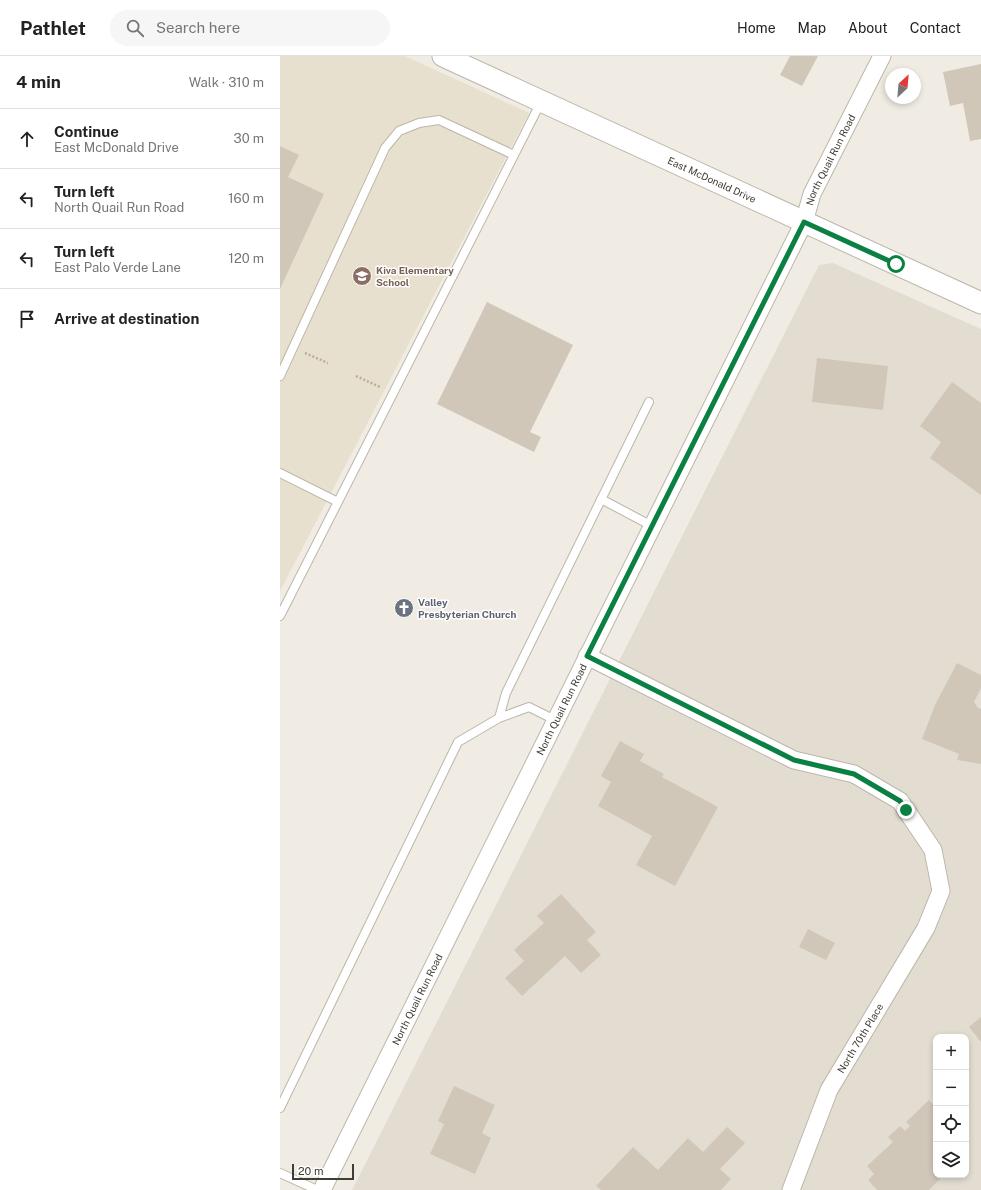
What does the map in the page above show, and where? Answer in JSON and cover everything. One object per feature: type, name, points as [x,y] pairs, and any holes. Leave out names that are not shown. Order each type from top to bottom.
[{"type":"street","name":"East McDonald Drive","points":[[443,56],[981,303]]},
{"type":"street","name":"North Quail Run Road","points":[[322,1190],[804,222],[812,194],[882,56]]},
{"type":"street","name":"North 70th Place","points":[[587,656],[794,760],[854,774],[900,801],[933,850],[941,891],[926,928],[829,1090],[791,1190]]},
{"type":"lane","points":[[280,616],[542,101]]},
{"type":"lane","points":[[280,376],[385,148],[399,132],[419,123],[439,120],[514,155]]},
{"type":"lane","points":[[499,718],[506,693],[649,402]]},
{"type":"lane","points":[[280,473],[338,502]]},
{"type":"lane","points":[[601,500],[652,526]]},
{"type":"lane","points":[[280,1108],[458,742],[499,718],[529,707],[555,720]]},
{"type":"lane","points":[[280,1173],[317,1190]]},
{"type":"path","points":[[305,353],[328,364]]},
{"type":"path","points":[[356,376],[380,387]]},
{"type":"shaded area","name":"Kiva Elementary School","points":[[280,56],[405,56],[529,113],[280,591]]},
{"type":"shaded area","points":[[833,263],[981,329],[981,1190],[352,1190],[819,265]]},
{"type":"building","points":[[790,56],[818,56],[802,86],[780,75]]},
{"type":"building","points":[[981,64],[981,139],[970,141],[963,103],[950,106],[943,72]]},
{"type":"building","points":[[280,146],[299,155],[288,177],[324,194],[280,289]]},
{"type":"building","points":[[487,302],[573,345],[530,432],[541,437],[534,452],[437,404]]},
{"type":"building","points":[[817,358],[888,366],[883,410],[812,402]]},
{"type":"building","points":[[952,382],[981,403],[981,495],[930,458],[941,442],[920,426]]},
{"type":"building","points":[[957,663],[981,675],[981,688],[974,702],[978,708],[981,709],[981,764],[957,760],[959,754],[922,739],[935,705]]},
{"type":"building","points":[[620,741],[644,754],[640,761],[664,774],[662,777],[718,807],[675,886],[636,865],[652,836],[598,806],[611,782],[601,776]]},
{"type":"building","points":[[561,894],[596,932],[587,940],[601,955],[581,973],[565,956],[522,996],[505,978],[524,961],[514,950],[544,923],[537,916]]},
{"type":"building","points":[[808,929],[835,943],[826,960],[799,947]]},
{"type":"building","points":[[981,1017],[981,1042],[969,1027]]},
{"type":"building","points":[[454,1086],[495,1105],[482,1133],[491,1138],[475,1174],[430,1154],[444,1124],[438,1121]]},
{"type":"building","points":[[929,1100],[933,1105],[933,1178],[941,1178],[929,1190],[877,1190],[868,1180],[874,1174],[867,1166],[893,1142],[888,1137],[900,1126],[905,1131],[910,1126],[906,1122]]},
{"type":"building","points":[[727,1127],[745,1143],[720,1169],[731,1179],[721,1190],[601,1190],[596,1186],[633,1147],[658,1170],[688,1138],[703,1152]]},
{"type":"place","name":"Kiva Elementary School","points":[[362,276]]},
{"type":"place","name":"Valley Presbyterian Church","points":[[404,608]]},
{"type":"route","points":[[896,264],[804,222],[587,656],[794,760],[854,774],[900,801],[906,810]]}]
